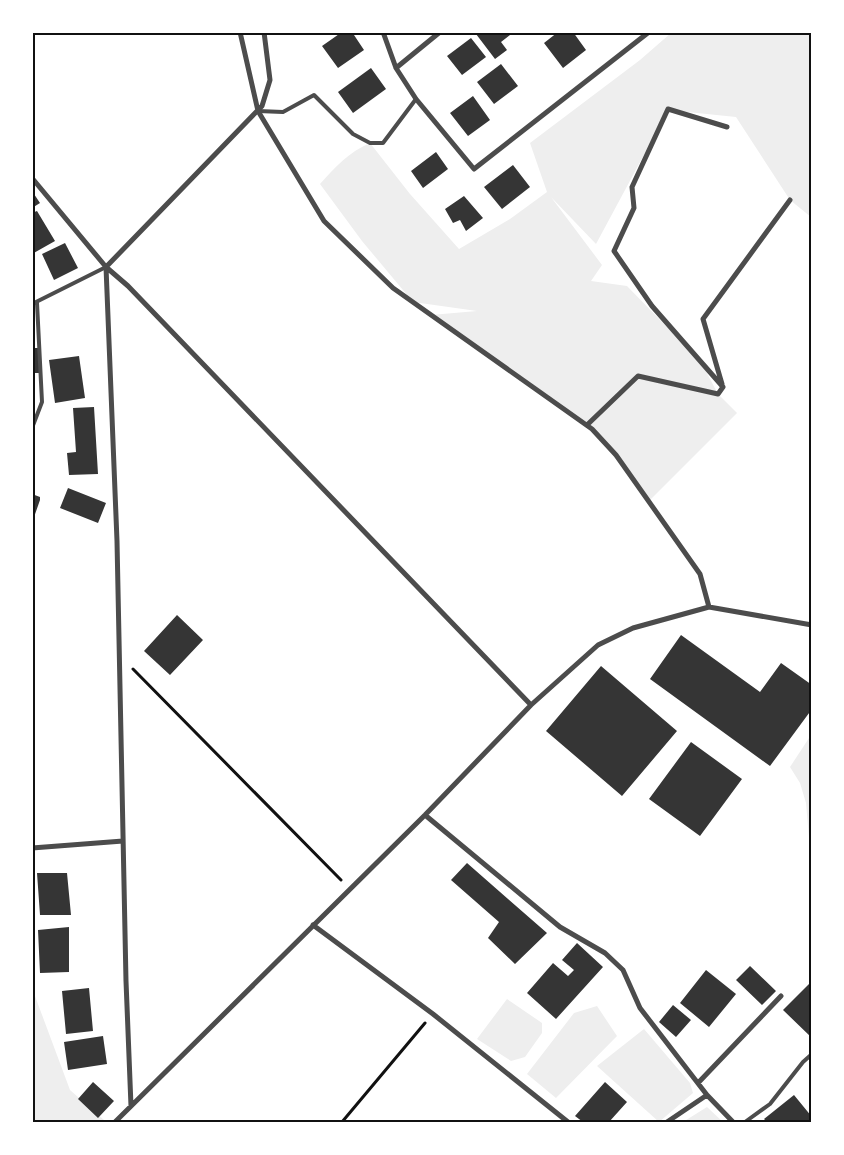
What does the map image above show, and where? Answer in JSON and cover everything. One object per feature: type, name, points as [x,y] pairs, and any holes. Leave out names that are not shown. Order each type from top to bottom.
[{"type":"street","points":[[240,32],[258,111],[324,221],[393,288],[587,425],[616,455],[700,574],[708,607]]},
{"type":"street","points":[[131,1106],[118,655],[117,541],[106,267],[262,106],[270,80],[264,32]]},
{"type":"street","points":[[383,32],[396,68],[416,99],[474,169],[648,32]]},
{"type":"street","points":[[396,68],[440,32]]},
{"type":"street","points":[[723,387],[652,306],[614,250],[634,208],[632,187],[668,110],[727,126]]},
{"type":"street","points":[[33,180],[106,267],[128,286],[531,705]]},
{"type":"street","points":[[723,387],[703,319],[790,200]]},
{"type":"street","points":[[587,425],[638,376],[718,394],[723,387]]},
{"type":"street","points":[[115,1122],[425,815],[531,705],[598,645],[633,628],[708,607],[812,625]]},
{"type":"street","points":[[425,815],[560,927],[605,953],[623,970],[640,1008],[707,1095],[733,1122]]},
{"type":"street","points":[[32,848],[123,841]]},
{"type":"street","points":[[313,925],[433,1014],[568,1122]]},
{"type":"street","points":[[698,1083],[781,996]]},
{"type":"street","points":[[667,1122],[707,1095]]},
{"type":"lane","points":[[258,111],[283,112],[314,95],[353,134],[370,143],[383,143],[416,99]]},
{"type":"lane","points":[[32,428],[42,402],[35,303],[106,267]]},
{"type":"lane","points":[[745,1122],[770,1104],[803,1062],[812,1054]]},
{"type":"path","points":[[118,655],[350,889]]},
{"type":"path","points":[[342,1122],[433,1014]]},
{"type":"shaded area","points":[[671,33],[811,33],[811,217],[790,200],[736,117],[668,110],[596,244],[551,197],[602,265],[591,281],[627,286],[701,362],[718,394],[737,413],[649,501],[592,429],[431,315],[477,311],[413,302],[362,241],[320,184],[349,155],[370,143],[410,194],[459,249],[510,219],[547,192],[530,143],[640,60]]},
{"type":"shaded area","points":[[811,735],[811,860],[806,803],[800,783],[790,767]]},
{"type":"shaded area","points":[[32,988],[70,1090],[104,1120],[102,1122],[33,1122]]},
{"type":"shaded area","points":[[507,999],[542,1023],[542,1033],[525,1057],[511,1061],[477,1039]]},
{"type":"shaded area","points":[[597,1006],[617,1036],[556,1098],[527,1074],[574,1013]]},
{"type":"shaded area","points":[[644,1029],[690,1083],[693,1093],[659,1122],[597,1066]]},
{"type":"shaded area","points":[[707,1107],[723,1122],[683,1122]]},
{"type":"building","points":[[342,32],[352,32],[364,50],[338,68],[322,46]]},
{"type":"building","points":[[478,32],[514,32],[501,42],[507,50],[495,59],[476,34]]},
{"type":"building","points":[[558,32],[573,32],[586,50],[563,68],[544,43]]},
{"type":"building","points":[[471,38],[486,57],[462,75],[447,56]]},
{"type":"building","points":[[501,64],[518,86],[494,104],[477,82]]},
{"type":"building","points":[[371,68],[386,89],[353,113],[338,92]]},
{"type":"building","points":[[473,96],[490,120],[468,136],[450,113]]},
{"type":"building","points":[[436,152],[448,169],[423,188],[411,171]]},
{"type":"building","points":[[513,165],[530,187],[502,209],[484,187]]},
{"type":"building","points":[[32,191],[40,203],[32,208]]},
{"type":"building","points":[[464,196],[483,218],[466,231],[460,220],[453,223],[445,209]]},
{"type":"building","points":[[37,211],[55,241],[32,254],[32,213]]},
{"type":"building","points":[[65,243],[78,268],[54,280],[42,254]]},
{"type":"building","points":[[32,348],[39,348],[39,373],[32,373]]},
{"type":"building","points":[[79,356],[85,398],[55,403],[49,360]]},
{"type":"building","points":[[94,407],[98,474],[69,475],[67,453],[76,452],[73,408]]},
{"type":"building","points":[[68,488],[106,503],[98,523],[60,508]]},
{"type":"building","points":[[32,494],[40,497],[33,520]]},
{"type":"building","points":[[177,615],[203,640],[170,675],[144,651]]},
{"type":"building","points":[[681,635],[760,692],[781,663],[812,685],[812,709],[770,766],[650,679]]},
{"type":"building","points":[[601,666],[677,731],[622,796],[546,731]]},
{"type":"building","points":[[691,742],[742,779],[700,836],[649,799]]},
{"type":"building","points":[[467,863],[547,933],[515,964],[488,938],[499,922],[451,880]]},
{"type":"building","points":[[37,873],[67,873],[71,915],[40,915]]},
{"type":"building","points":[[69,927],[69,972],[40,973],[38,930]]},
{"type":"building","points":[[577,943],[603,967],[556,1019],[527,993],[553,963],[568,976],[574,970],[562,960]]},
{"type":"building","points":[[750,966],[776,991],[762,1005],[736,980]]},
{"type":"building","points":[[706,970],[736,994],[709,1027],[680,1003]]},
{"type":"building","points":[[812,981],[812,1038],[783,1010]]},
{"type":"building","points":[[89,988],[93,1031],[66,1034],[62,991]]},
{"type":"building","points":[[673,1005],[691,1020],[676,1037],[659,1022]]},
{"type":"building","points":[[103,1036],[107,1064],[68,1070],[64,1042]]},
{"type":"building","points":[[93,1082],[114,1101],[98,1118],[78,1099]]},
{"type":"building","points":[[605,1082],[627,1102],[609,1122],[583,1122],[575,1116]]},
{"type":"building","points":[[794,1095],[812,1117],[812,1120],[808,1122],[767,1122],[764,1119]]}]
